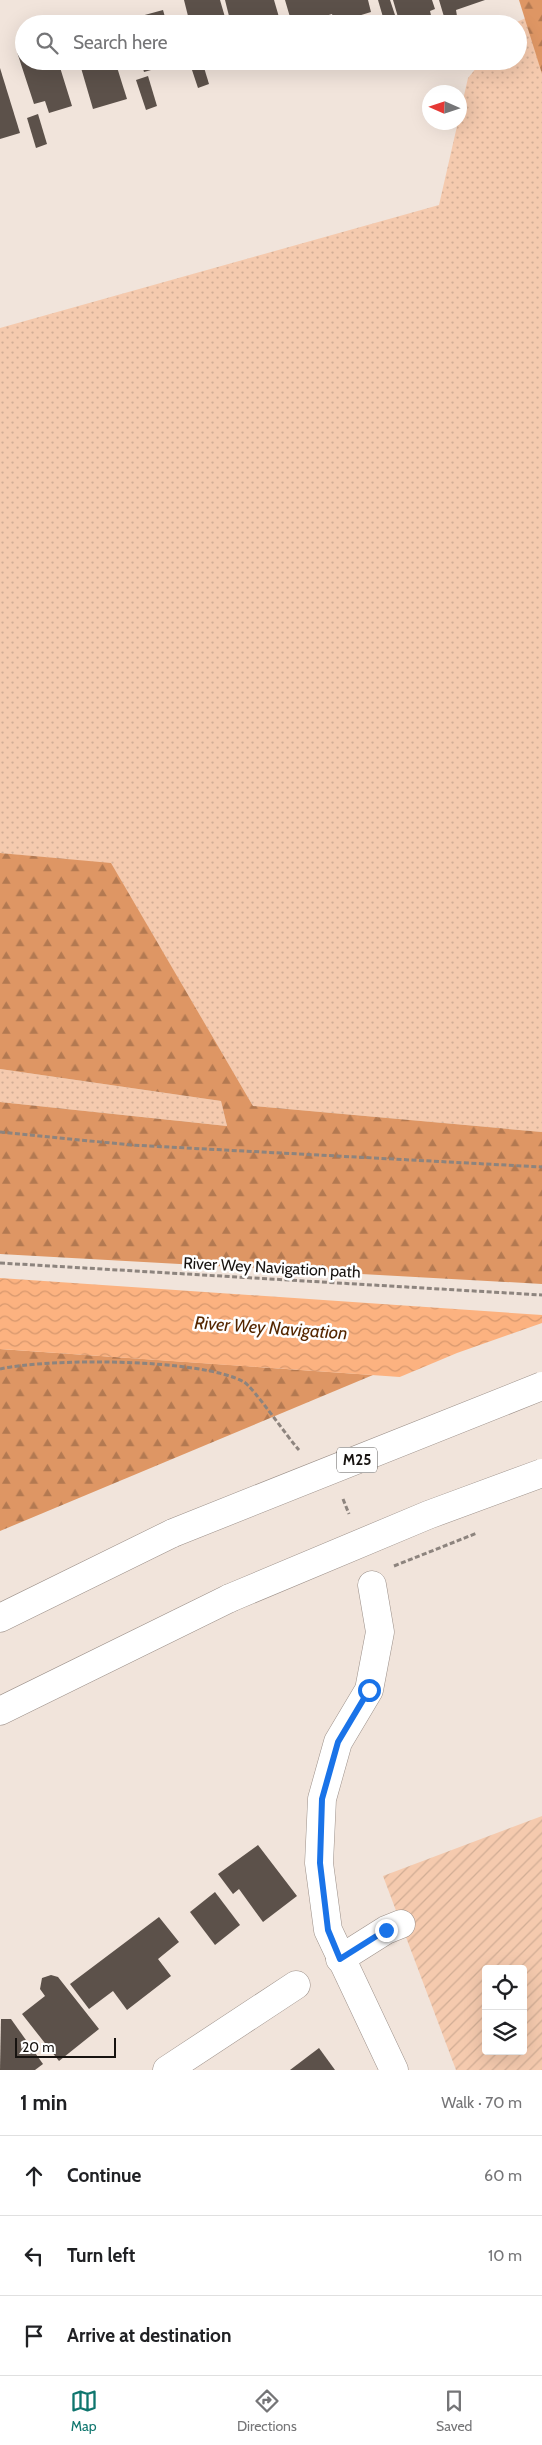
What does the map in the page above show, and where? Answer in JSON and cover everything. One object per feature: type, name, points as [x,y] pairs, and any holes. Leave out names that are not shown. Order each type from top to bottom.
[{"type":"main road","name":"M25","points":[[0,1618],[173,1533],[542,1386]]},
{"type":"main road","points":[[0,1711],[230,1598],[428,1515],[542,1473]]},
{"type":"main road","points":[[372,1585],[380,1632],[369,1690],[338,1742],[322,1799],[320,1863],[328,1930],[340,1959],[394,2070]]},
{"type":"main road","points":[[340,1959],[386,1930],[401,1924]]},
{"type":"main road","points":[[167,2070],[296,1984]]},
{"type":"path","points":[[0,1132],[131,1144],[542,1167]]},
{"type":"path","name":"River Wey Navigation path","points":[[0,1263],[542,1295]]},
{"type":"path","points":[[0,1369],[19,1365],[125,1362],[204,1370],[245,1383]]},
{"type":"path","points":[[372,1585],[389,1568],[479,1532]]},
{"type":"shaded area","points":[[527,22],[542,74],[542,1132],[253,1106],[111,864],[0,853],[0,328],[439,205],[456,130],[467,130],[468,78],[475,70],[527,70]]},
{"type":"shaded area","points":[[0,1069],[221,1101],[227,1126],[0,1102]]},
{"type":"shaded area","points":[[542,1816],[542,2070],[456,2070],[383,1876]]},
{"type":"green space","points":[[519,0],[542,0],[542,74],[527,26],[527,15],[524,15]]},
{"type":"green space","points":[[0,853],[111,863],[253,1106],[542,1132],[542,1284],[0,1254],[0,1102],[227,1126],[221,1101],[0,1069]]},
{"type":"green space","points":[[0,1349],[373,1375],[0,1531]]},
{"type":"water","name":"River Wey Navigation","points":[[0,1278],[542,1315],[542,1387],[0,1349]]},
{"type":"pier","points":[[542,1323],[542,1389],[395,1379],[457,1353]]},
{"type":"building","points":[[184,0],[220,0],[224,15],[188,15]]},
{"type":"building","points":[[225,0],[274,0],[278,15],[229,15]]},
{"type":"building","points":[[285,0],[368,0],[371,12],[361,15],[289,15]]},
{"type":"building","points":[[378,0],[390,0],[395,15],[382,15]]},
{"type":"building","points":[[393,0],[432,0],[435,9],[430,11],[431,15],[397,15]]},
{"type":"building","points":[[439,0],[485,0],[456,10],[457,15],[444,15]]},
{"type":"building","points":[[163,10],[164,15],[145,15]]},
{"type":"building","points":[[0,68],[20,133],[0,139]]},
{"type":"building","points":[[23,70],[61,70],[72,106],[49,113],[45,101],[34,104]]},
{"type":"building","points":[[82,70],[118,70],[127,99],[93,109]]},
{"type":"building","points":[[192,70],[205,70],[209,84],[198,88]]},
{"type":"building","points":[[148,76],[157,106],[146,110],[136,80]]},
{"type":"building","points":[[38,114],[47,144],[36,148],[27,118]]},
{"type":"building","points":[[258,1845],[297,1896],[263,1922],[239,1889],[233,1894],[218,1874]]},
{"type":"building","points":[[215,1892],[240,1925],[215,1945],[190,1912]]},
{"type":"building","points":[[159,1917],[179,1942],[158,1959],[171,1976],[127,2010],[113,1991],[89,2009],[70,1984]]},
{"type":"building","points":[[51,1975],[58,1977],[99,2029],[59,2061],[22,2014],[45,1996],[40,1989],[42,1978]]},
{"type":"building","points":[[1,2019],[11,2019],[43,2064],[35,2070],[0,2070]]},
{"type":"building","points":[[319,2048],[335,2070],[290,2070]]},
{"type":"route","points":[[369,1690],[338,1742],[322,1799],[320,1863],[328,1930],[340,1959],[386,1930]]}]
